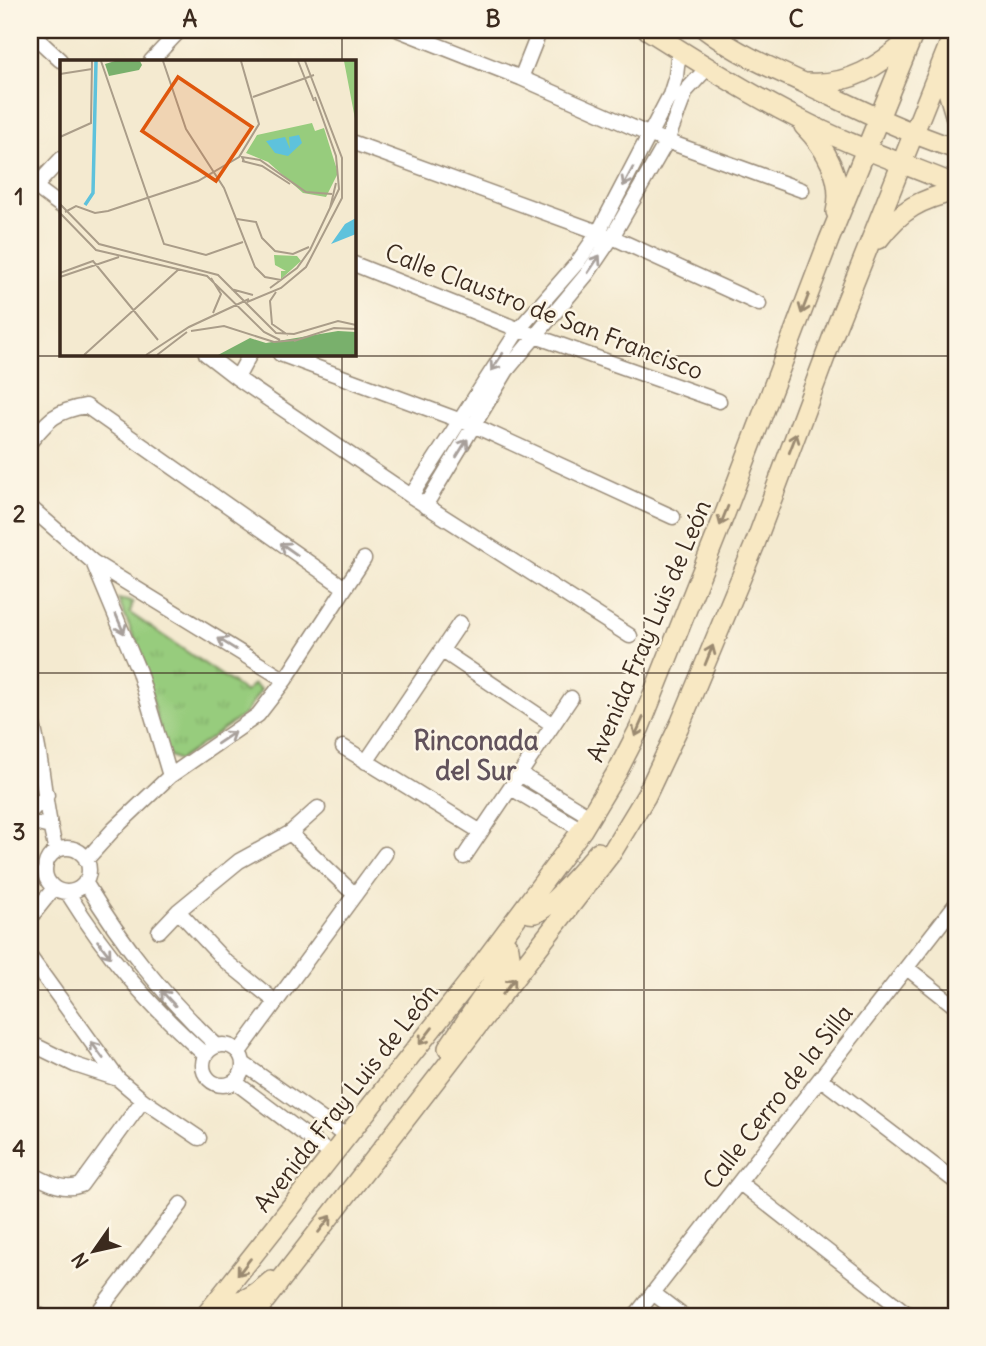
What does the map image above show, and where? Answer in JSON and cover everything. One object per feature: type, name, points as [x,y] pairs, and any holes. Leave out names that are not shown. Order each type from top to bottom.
[{"type":"main road","points":[[648,30],[798,119],[956,185]]},
{"type":"main road","points":[[706,30],[770,68],[877,119],[956,149]]},
{"type":"main road","points":[[253,1316],[612,852],[654,780],[755,544],[837,325],[955,30]]},
{"type":"main road","points":[[802,82],[837,82],[861,74],[891,56],[913,33]]},
{"type":"main road","name":"Avenida Fray Luis de León","points":[[209,1312],[502,939],[587,823],[617,772],[640,727],[829,240],[913,33]]},
{"type":"main road","points":[[944,57],[947,88],[956,118]]},
{"type":"main road","points":[[798,119],[820,142],[837,184],[838,202],[829,240]]},
{"type":"main road","points":[[866,257],[893,220],[915,204],[956,191]]},
{"type":"main road","points":[[523,910],[530,914],[547,905],[607,841],[628,827]]},
{"type":"main road","points":[[436,1082],[450,1044],[510,956],[509,947],[502,939]]},
{"type":"main road","points":[[209,1312],[255,1295],[302,1253]]},
{"type":"street","points":[[152,60],[180,30]]},
{"type":"street","points":[[521,78],[540,30]]},
{"type":"street","points":[[409,31],[650,135],[802,190]]},
{"type":"street","points":[[30,32],[60,60]]},
{"type":"street","points":[[425,506],[507,370],[587,274],[674,84],[679,49]]},
{"type":"street","points":[[411,496],[519,329],[605,235],[667,141],[687,91],[708,67]]},
{"type":"street","points":[[355,143],[605,235],[759,304]]},
{"type":"street","points":[[60,160],[32,185],[60,205]]},
{"type":"street","name":"Calle Claustro de San Francisco","points":[[355,264],[535,336],[719,401]]},
{"type":"street","points":[[207,355],[425,506],[630,636]]},
{"type":"street","points":[[237,378],[249,355]]},
{"type":"street","points":[[283,355],[475,426],[673,517]]},
{"type":"street","points":[[30,442],[48,420],[64,410],[86,406],[345,589]]},
{"type":"street","points":[[30,507],[93,562],[285,680]]},
{"type":"street","points":[[86,860],[114,829],[170,776],[258,715],[285,680],[364,559]]},
{"type":"street","points":[[93,562],[139,672],[170,776]]},
{"type":"street","points":[[366,762],[460,623]]},
{"type":"street","points":[[441,650],[553,725]]},
{"type":"street","points":[[464,857],[571,698]]},
{"type":"street","points":[[30,714],[56,850]]},
{"type":"street","points":[[343,747],[481,832]]},
{"type":"street","points":[[520,774],[587,823]]},
{"type":"street","points":[[511,788],[587,823]]},
{"type":"street","points":[[30,812],[47,794]]},
{"type":"street","points":[[159,931],[178,911],[239,861],[290,833],[318,808]]},
{"type":"street","points":[[30,822],[50,827]]},
{"type":"street","points":[[290,833],[355,895]]},
{"type":"street","points":[[30,918],[60,890],[74,891],[85,882],[88,872],[86,860],[80,853],[71,848],[56,850],[50,855],[45,876],[60,890],[129,980],[165,1019],[211,1050],[229,1045],[241,1058],[347,1137]]},
{"type":"street","points":[[211,1050],[204,1070],[213,1083],[220,1085],[234,1082],[242,1074],[241,1058],[276,1002],[385,855]]},
{"type":"street","points":[[85,882],[107,919],[157,986],[211,1050]]},
{"type":"street","name":"Calle Cerro de la Silla","points":[[635,1316],[956,904]]},
{"type":"street","points":[[178,911],[224,960],[276,1002]]},
{"type":"street","points":[[30,957],[118,1079],[143,1100],[199,1138]]},
{"type":"street","points":[[907,968],[956,1007]]},
{"type":"street","points":[[30,1043],[75,1065],[118,1079]]},
{"type":"street","points":[[821,1079],[956,1182]]},
{"type":"street","points":[[234,1082],[332,1155]]},
{"type":"street","points":[[30,1173],[62,1187],[71,1189],[81,1185],[143,1100]]},
{"type":"street","points":[[740,1183],[910,1316]]},
{"type":"street","points":[[95,1316],[181,1204]]},
{"type":"street","points":[[653,1293],[683,1316]]},
{"type":"street","points":[[30,1312],[41,1316]]},
{"type":"green space","points":[[118,599],[133,602],[130,613],[246,692],[253,684],[261,690],[245,714],[179,760],[165,754],[144,662]]},
{"type":"district","name":"Rinconada del Sur","points":[[476,756]]}]
